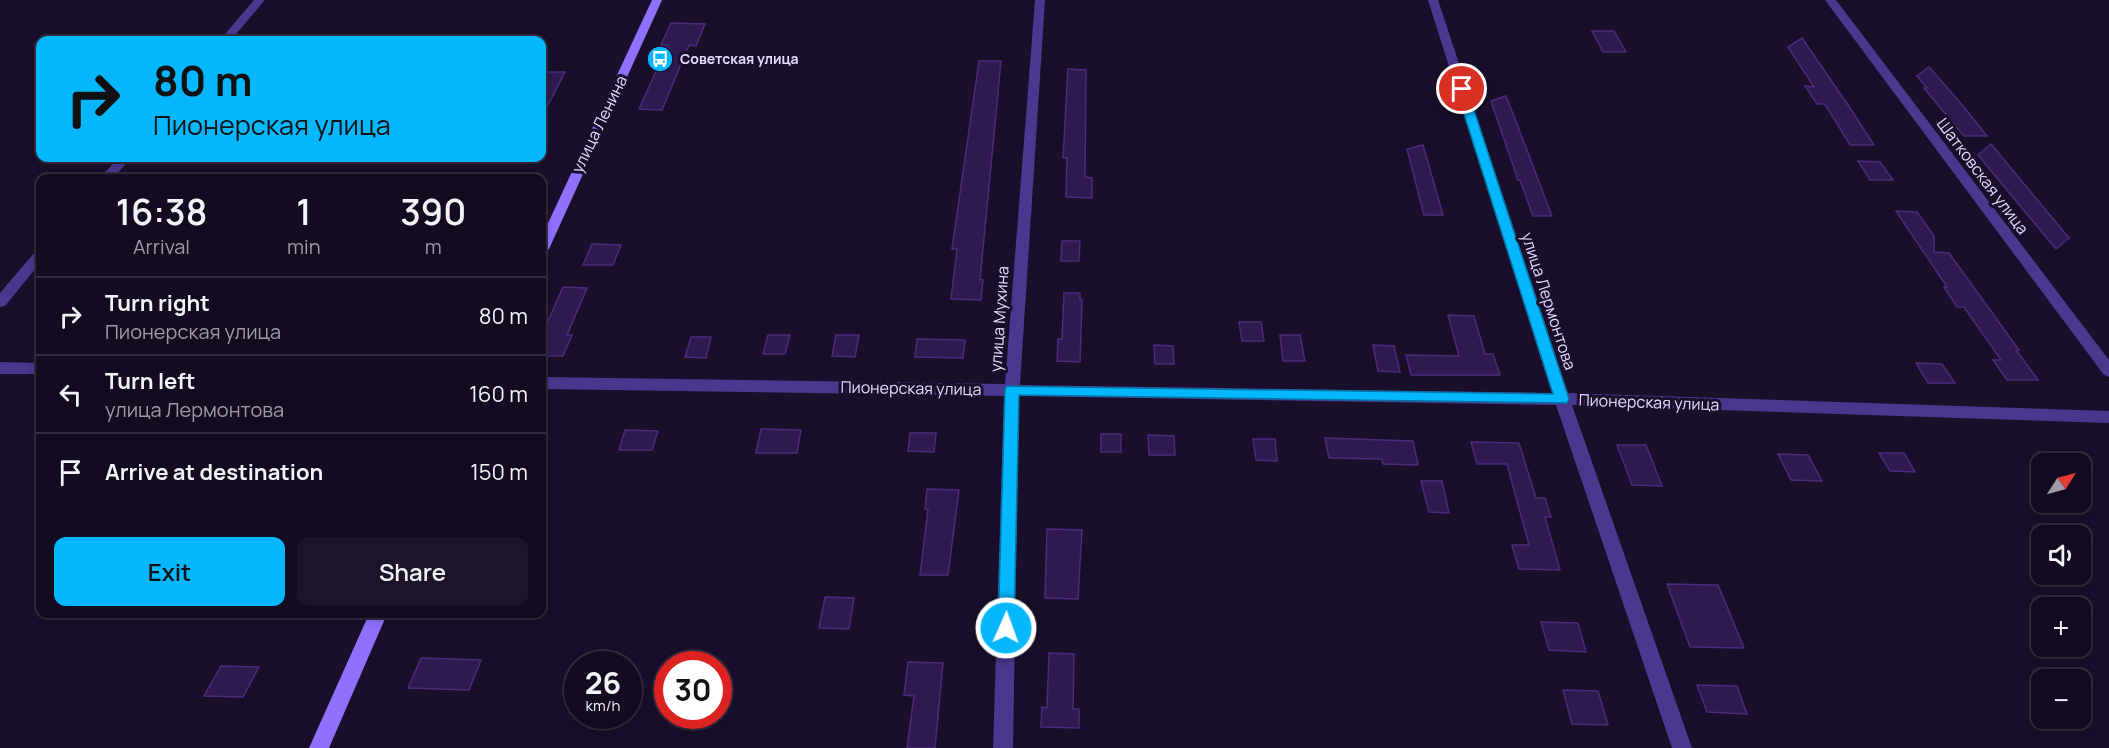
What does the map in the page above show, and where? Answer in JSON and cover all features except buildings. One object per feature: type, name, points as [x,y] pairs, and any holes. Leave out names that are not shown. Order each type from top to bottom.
[{"type":"main road","name":"улица Ленина","points":[[546,240],[657,0]]},
{"type":"main road","points":[[319,748],[376,618]]},
{"type":"street","points":[[228,36],[260,0]]},
{"type":"street","name":"улица Мухина","points":[[1003,748],[1012,389],[1040,0]]},
{"type":"street","name":"улица Лермонтова","points":[[1433,0],[1562,399],[1682,748]]},
{"type":"street","name":"Шатковская улица","points":[[1830,0],[2109,371]]},
{"type":"street","points":[[110,174],[120,162]]},
{"type":"street","points":[[0,302],[36,260]]},
{"type":"street","points":[[0,368],[36,369]]},
{"type":"street","name":"Пионерская улица","points":[[546,383],[1562,399],[2109,417]]},
{"type":"place","name":"Советская улица","points":[[660,59]]},
{"type":"route","points":[[1006,628],[1012,389],[1562,399],[1462,89]]}]
